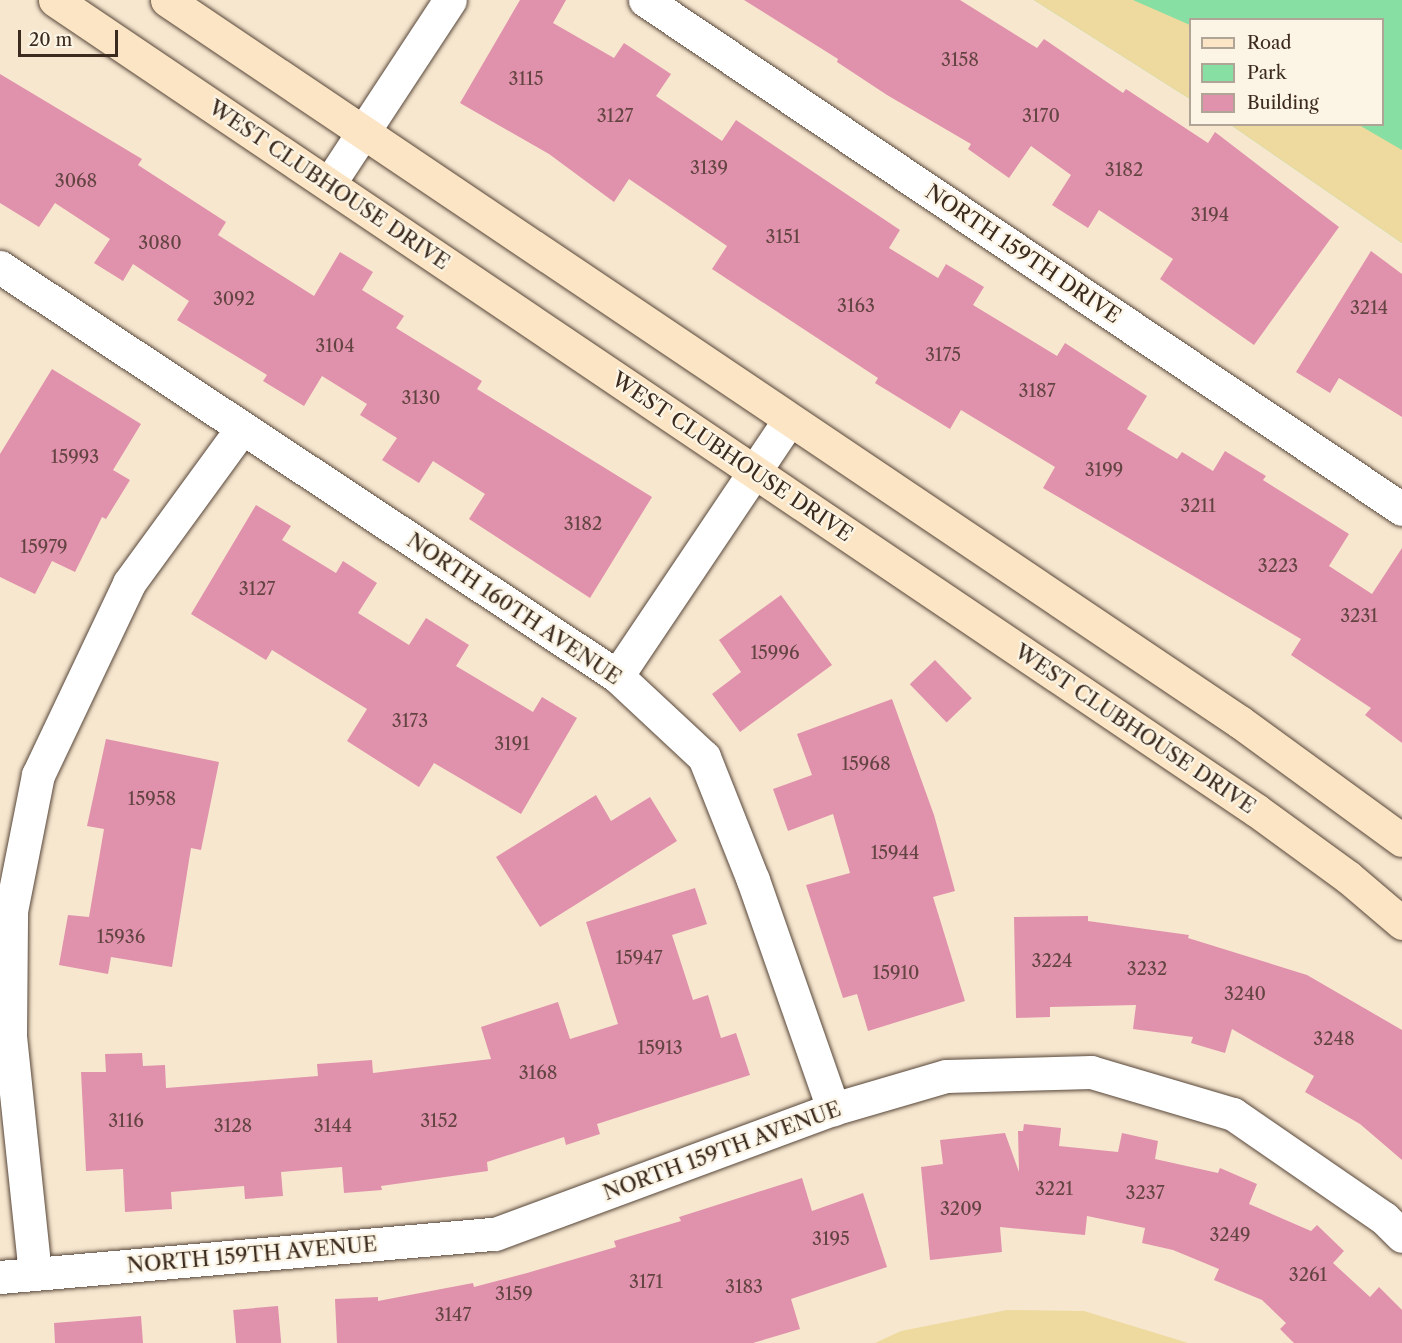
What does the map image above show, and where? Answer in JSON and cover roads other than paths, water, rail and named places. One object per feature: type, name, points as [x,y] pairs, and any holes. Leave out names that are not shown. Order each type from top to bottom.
[{"type":"street","name":"WEST CLUBHOUSE DRIVE","points":[[55,0],[1256,810],[1348,877],[1402,923]]},
{"type":"street","points":[[167,0],[1240,722],[1402,840]]},
{"type":"street","points":[[329,184],[450,0]]},
{"type":"street","name":"NORTH 159TH DRIVE","points":[[645,0],[1402,509]]},
{"type":"street","name":"NORTH 160TH AVENUE","points":[[0,267],[617,676],[704,757],[753,880],[833,1109]]},
{"type":"street","points":[[617,676],[789,420]]},
{"type":"street","points":[[35,1274],[10,1013],[11,911],[38,775],[129,583],[242,428]]},
{"type":"street","name":"NORTH 159TH AVENUE","points":[[0,1277],[495,1234],[833,1109],[946,1076],[1091,1072],[1233,1114],[1384,1218],[1402,1236]]}]
